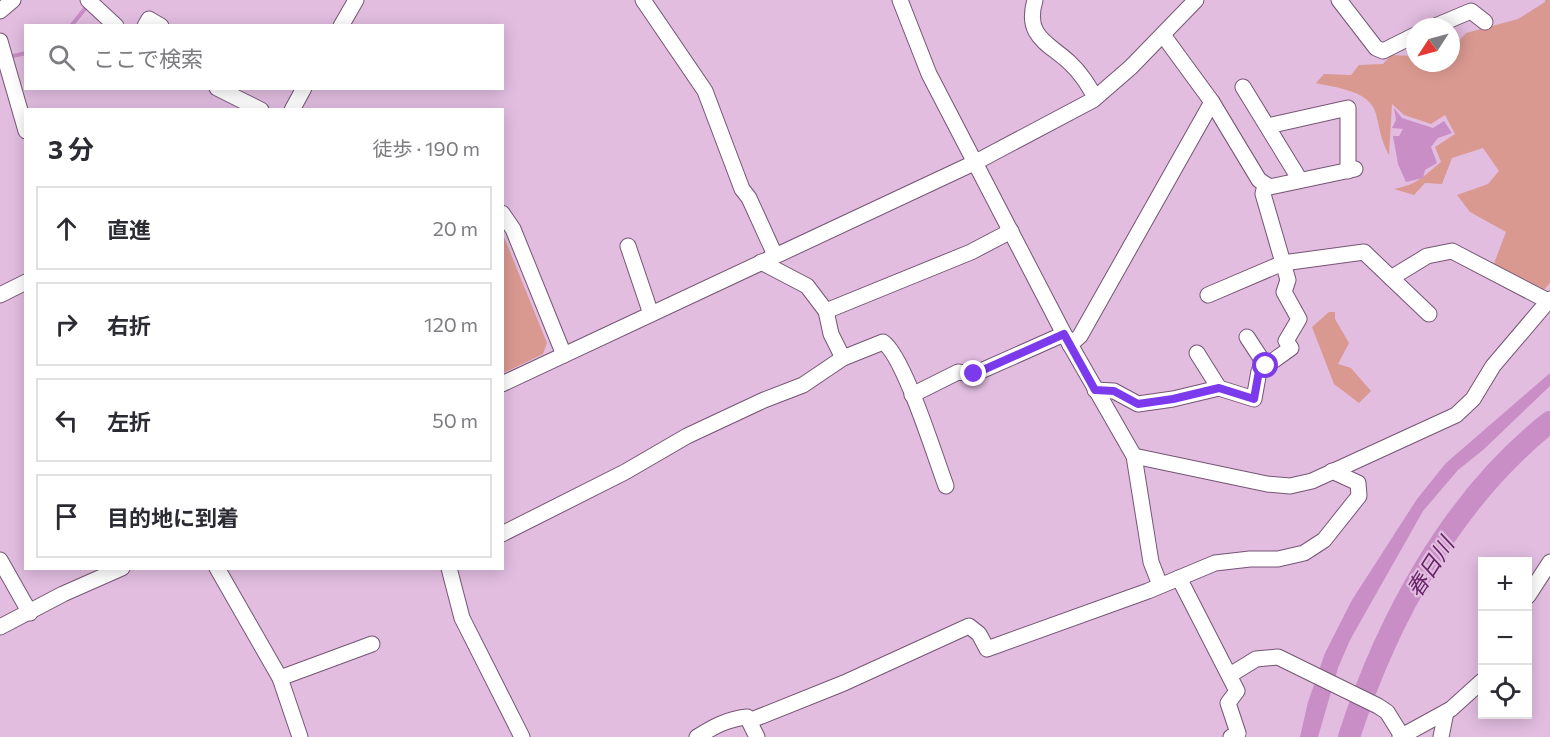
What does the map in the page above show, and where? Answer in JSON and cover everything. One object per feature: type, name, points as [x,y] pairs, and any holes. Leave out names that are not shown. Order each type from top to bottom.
[{"type":"street","points":[[0,11],[13,0]]},
{"type":"street","points":[[342,24],[356,0]]},
{"type":"street","points":[[643,0],[705,91],[742,189],[749,198],[768,258],[807,286],[826,311],[831,334],[843,358]]},
{"type":"street","points":[[900,0],[928,74],[1067,339],[1134,456],[1151,562],[1160,585]]},
{"type":"street","points":[[1035,0],[1031,14],[1041,42],[1070,62],[1095,98]]},
{"type":"street","points":[[504,383],[976,162],[1095,98],[1163,35],[1196,0]]},
{"type":"street","points":[[1339,0],[1376,48],[1383,51],[1406,40]]},
{"type":"street","points":[[91,3],[114,24]]},
{"type":"street","points":[[1454,18],[1471,11],[1485,22]]},
{"type":"street","points":[[146,24],[149,19],[157,24]]},
{"type":"street","points":[[1163,35],[1212,102],[1259,180],[1265,185],[1270,187],[1351,170],[1348,108],[1268,126]]},
{"type":"street","points":[[3,61],[24,125]]},
{"type":"street","points":[[1243,87],[1300,180]]},
{"type":"street","points":[[221,90],[257,108]]},
{"type":"street","points":[[293,108],[303,90]]},
{"type":"street","points":[[912,395],[958,372],[974,374],[1080,336],[1212,102]]},
{"type":"street","points":[[1095,390],[1114,391],[1138,404],[1173,399],[1219,388],[1254,399],[1259,371],[1291,348],[1286,340],[1299,320],[1284,292],[1288,280],[1263,194],[1265,185]]},
{"type":"street","points":[[504,216],[513,229],[564,355]]},
{"type":"street","points":[[826,311],[874,294],[971,252],[1011,231]]},
{"type":"street","points":[[628,246],[651,314]]},
{"type":"street","points":[[1134,456],[1267,484],[1290,486],[1332,471],[1456,415],[1473,399],[1492,366],[1549,300],[1452,251],[1427,256],[1391,278]]},
{"type":"street","points":[[1208,296],[1283,263],[1364,252],[1429,314]]},
{"type":"street","points":[[0,295],[24,283]]},
{"type":"street","points":[[1247,338],[1266,366]]},
{"type":"street","points":[[504,533],[625,472],[687,436],[764,400],[803,385],[843,358],[883,342],[891,347],[912,395],[946,486]]},
{"type":"street","points":[[1197,353],[1219,388]]},
{"type":"street","points":[[749,721],[844,684],[969,626],[979,634],[987,649],[1215,563],[1278,559],[1304,553],[1324,540],[1359,496],[1358,483],[1332,471]]},
{"type":"street","points":[[0,560],[30,613]]},
{"type":"street","points":[[1532,589],[1550,562]]},
{"type":"street","points":[[0,627],[63,594],[117,570]]},
{"type":"street","points":[[219,570],[280,678],[300,737]]},
{"type":"street","points":[[450,570],[462,618],[522,737]]},
{"type":"street","points":[[1179,578],[1238,691],[1228,703],[1238,733],[1231,737]]},
{"type":"street","points":[[280,678],[372,644]]},
{"type":"street","points":[[1230,675],[1256,659],[1278,657],[1387,712],[1401,736],[1446,712],[1467,698],[1478,686]]},
{"type":"street","points":[[1441,737],[1446,712]]},
{"type":"street","points":[[697,737],[733,718],[747,717],[757,737]]},
{"type":"shaded area","points":[[1545,0],[1550,0],[1550,283],[1544,290],[1493,266],[1506,232],[1470,212],[1457,195],[1488,184],[1499,171],[1483,148],[1452,158],[1442,184],[1425,183],[1414,195],[1394,189],[1415,182],[1441,162],[1435,147],[1455,134],[1445,115],[1431,124],[1404,115],[1392,104],[1389,155],[1382,140],[1373,106],[1367,100],[1351,91],[1316,83],[1324,74],[1351,75],[1359,65],[1383,64],[1391,55],[1406,56],[1406,72],[1460,72],[1460,39],[1466,33],[1518,19]]},
{"type":"shaded area","points":[[1394,108],[1402,118],[1433,128],[1444,121],[1452,133],[1438,138],[1431,147],[1437,163],[1425,170],[1423,178],[1406,182],[1398,164],[1393,136],[1399,136],[1403,129],[1392,128],[1396,120]]},
{"type":"shaded area","points":[[504,237],[547,343],[543,354],[504,373]]},
{"type":"shaded area","points":[[1329,312],[1335,312],[1335,319],[1349,343],[1338,364],[1351,368],[1371,391],[1359,403],[1334,384],[1312,327]]},
{"type":"shaded area","points":[[1550,373],[1550,386],[1483,450],[1458,470],[1423,511],[1350,640],[1338,668],[1318,737],[1300,737],[1308,702],[1325,653],[1352,600],[1417,499],[1446,463]]},
{"type":"waterway","points":[[73,24],[88,5]]},
{"type":"waterway","points":[[9,57],[24,53]]},
{"type":"waterway","name":"春日川","points":[[1349,737],[1383,649],[1403,606],[1427,564],[1453,525],[1483,487],[1515,453],[1550,422]]},
{"type":"route","points":[[974,374],[1064,334],[1095,390],[1114,391],[1130,402],[1138,404],[1173,399],[1219,388],[1254,399],[1259,371],[1266,366]]}]
